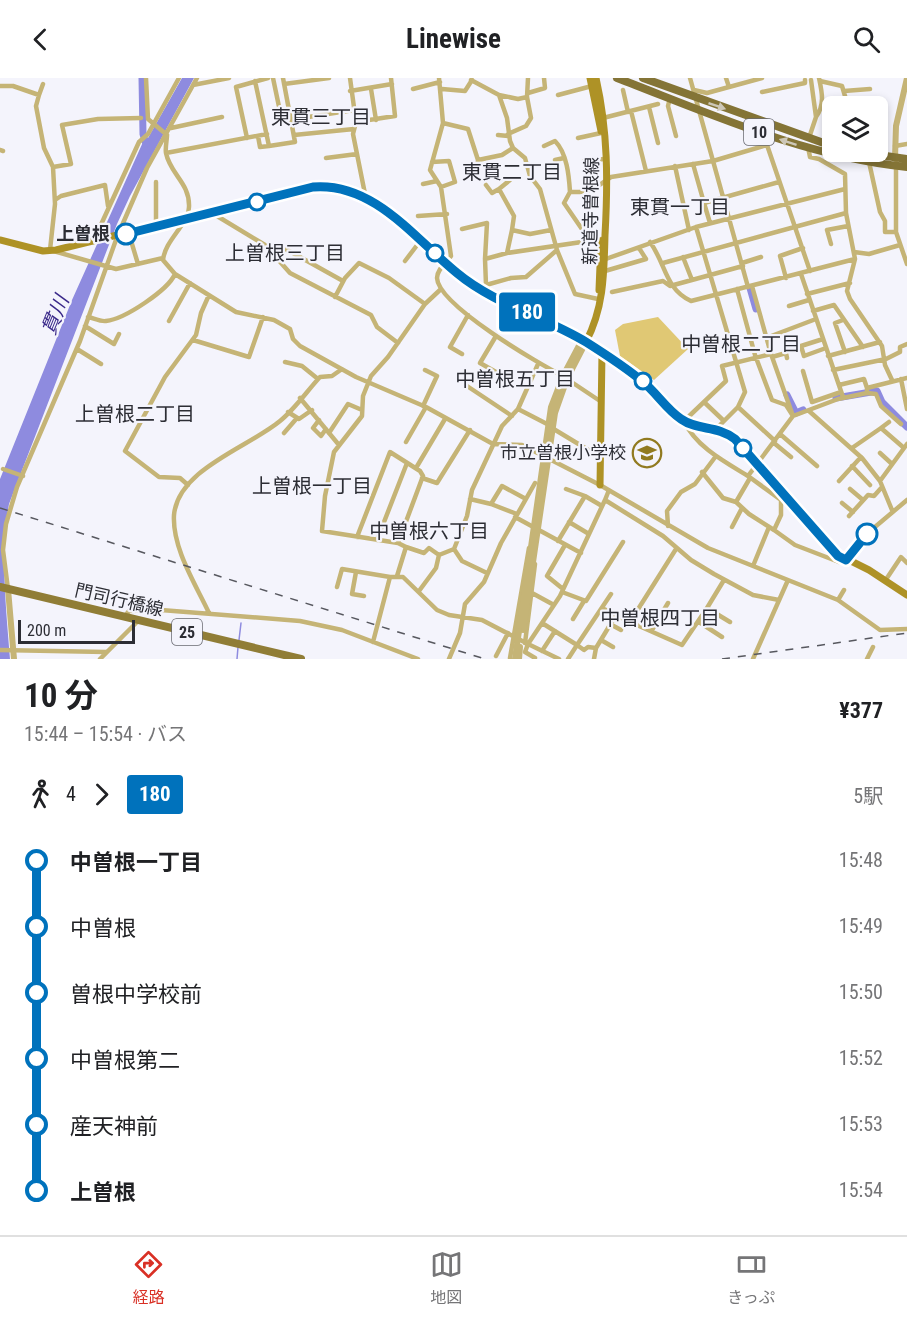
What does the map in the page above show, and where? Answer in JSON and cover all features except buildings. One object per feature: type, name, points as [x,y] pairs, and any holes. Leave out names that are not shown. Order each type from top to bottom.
[{"type":"highway","name":"10","points":[[616,78],[807,148],[822,151]]},
{"type":"highway","name":"10","points":[[643,78],[822,143]]},
{"type":"highway","name":"10","points":[[888,162],[907,159]]},
{"type":"highway","name":"10","points":[[888,160],[907,167]]},
{"type":"main road","name":"新道寺曽根線","points":[[590,78],[601,133],[606,181]]},
{"type":"main road","name":"新道寺曽根線","points":[[584,341],[598,299],[606,181],[603,118],[596,78]]},
{"type":"main road","points":[[0,240],[50,250],[129,234],[313,187],[332,187],[366,200],[400,220],[471,283],[485,287],[584,341],[644,381],[684,421],[717,428],[735,439],[783,498],[831,551],[885,580],[907,595]]},
{"type":"main road","name":"新道寺曽根線","points":[[584,341],[600,310],[605,271],[602,260]]},
{"type":"main road","points":[[600,484],[602,353]]},
{"type":"main road","name":"門司行橋線","points":[[4,588],[301,659]]},
{"type":"street","points":[[146,78],[147,115],[167,134]]},
{"type":"street","points":[[94,242],[108,206],[179,78]]},
{"type":"street","points":[[14,659],[4,588],[3,550],[6,524],[22,476],[52,402],[77,349],[116,237],[147,168],[197,78]]},
{"type":"street","points":[[194,85],[229,78]]},
{"type":"street","points":[[247,138],[236,87],[255,81],[271,78],[282,121],[354,110]]},
{"type":"street","points":[[258,136],[260,147],[295,142],[283,78]]},
{"type":"street","points":[[284,84],[329,78]]},
{"type":"street","points":[[350,78],[356,122],[354,129],[357,154],[366,200]]},
{"type":"street","points":[[356,122],[395,116],[391,78]]},
{"type":"street","points":[[498,135],[508,135],[529,122],[528,78]]},
{"type":"street","points":[[442,90],[465,91],[472,79],[499,95],[518,99],[545,88],[544,78]]},
{"type":"street","points":[[690,78],[743,265],[793,416]]},
{"type":"street","points":[[726,78],[729,87]]},
{"type":"street","points":[[694,90],[707,93],[762,78]]},
{"type":"street","points":[[806,79],[819,79],[842,86],[845,96]]},
{"type":"street","points":[[762,92],[805,83],[806,79]]},
{"type":"street","points":[[806,79],[816,117]]},
{"type":"street","points":[[819,79],[822,109],[816,117],[809,139],[808,155],[844,173],[846,213],[855,259],[847,291],[850,299],[880,342],[886,359],[885,365],[892,380]]},
{"type":"street","points":[[413,89],[440,80],[442,90],[443,123],[430,170],[441,187],[452,256],[437,276],[441,289],[468,315],[496,336],[600,401]]},
{"type":"street","points":[[255,81],[269,146]]},
{"type":"street","points":[[906,82],[895,146],[896,232],[907,264]]},
{"type":"street","points":[[43,84],[36,106],[44,148],[53,167],[55,200],[50,250],[116,269],[163,258]]},
{"type":"street","points":[[350,91],[392,84]]},
{"type":"street","points":[[0,86],[13,86],[39,95]]},
{"type":"street","points":[[558,95],[592,86]]},
{"type":"street","points":[[371,88],[376,120]]},
{"type":"street","points":[[844,91],[870,88]]},
{"type":"street","points":[[623,90],[646,171]]},
{"type":"street","points":[[499,95],[507,117],[508,135],[513,148],[525,158],[530,176],[540,189],[557,249],[575,294],[598,299]]},
{"type":"street","points":[[670,98],[668,106],[676,136]]},
{"type":"street","points":[[603,118],[658,104]]},
{"type":"street","points":[[649,107],[658,143]]},
{"type":"street","points":[[171,128],[222,117]]},
{"type":"street","points":[[53,167],[71,164],[62,125],[77,120],[141,118]]},
{"type":"street","points":[[443,123],[468,129],[478,160],[477,170],[469,175]]},
{"type":"street","points":[[294,135],[354,129]]},
{"type":"street","points":[[578,138],[601,133]]},
{"type":"street","points":[[163,258],[179,225],[187,219],[188,193],[181,178],[172,169],[166,153],[167,134]]},
{"type":"street","points":[[166,153],[267,134]]},
{"type":"street","points":[[544,146],[555,141],[564,158],[570,192],[564,203],[586,235],[587,241]]},
{"type":"street","points":[[895,146],[907,144]]},
{"type":"street","points":[[570,192],[582,193],[600,187],[606,181],[646,171],[713,161],[767,145],[810,271]]},
{"type":"street","points":[[478,160],[502,155],[513,148]]},
{"type":"street","points":[[326,158],[357,154]]},
{"type":"street","points":[[555,160],[564,158]]},
{"type":"street","points":[[584,161],[604,159]]},
{"type":"street","points":[[432,162],[449,161],[455,182],[441,187]]},
{"type":"street","points":[[869,162],[880,212],[885,221],[885,232],[896,232]]},
{"type":"street","points":[[693,164],[710,223]]},
{"type":"street","points":[[675,166],[689,230]]},
{"type":"street","points":[[486,185],[492,193],[510,180]]},
{"type":"street","points":[[423,184],[437,181]]},
{"type":"street","points":[[156,182],[156,227]]},
{"type":"street","points":[[704,203],[779,182]]},
{"type":"street","points":[[55,200],[61,196],[105,185],[108,206]]},
{"type":"street","points":[[499,189],[514,216],[507,253]]},
{"type":"street","points":[[602,260],[730,217],[845,189]]},
{"type":"street","points":[[212,213],[265,244],[290,273],[371,315],[377,327],[398,343]]},
{"type":"street","points":[[663,263],[794,225],[846,213]]},
{"type":"street","points":[[418,216],[447,214]]},
{"type":"street","points":[[462,229],[487,223],[484,259],[485,287],[511,278],[526,277],[557,249]]},
{"type":"street","points":[[831,244],[827,230],[848,226]]},
{"type":"street","points":[[696,227],[746,394],[738,407],[717,428]]},
{"type":"street","points":[[512,230],[530,234],[551,230]]},
{"type":"street","points":[[129,234],[138,264]]},
{"type":"street","points":[[484,259],[507,253],[557,249],[603,239]]},
{"type":"street","points":[[405,261],[421,240]]},
{"type":"street","points":[[650,242],[663,263],[670,286]]},
{"type":"street","points":[[854,252],[869,254],[900,245]]},
{"type":"street","points":[[277,256],[282,247],[343,281]]},
{"type":"street","points":[[605,271],[646,259],[639,248]]},
{"type":"street","points":[[786,278],[780,256],[803,248]]},
{"type":"street","points":[[683,257],[692,280]]},
{"type":"street","points":[[670,286],[743,265],[761,257]]},
{"type":"street","points":[[163,258],[175,274],[236,312],[274,320],[290,329],[293,339],[300,346],[368,382],[424,406],[494,444],[522,445],[547,457],[600,484],[708,549],[838,600],[880,630],[907,629]]},
{"type":"street","points":[[612,292],[663,281],[691,301],[855,259]]},
{"type":"street","points":[[335,297],[343,281],[358,263],[389,278],[424,304]]},
{"type":"street","points":[[88,317],[105,322],[127,312],[147,302],[157,291],[171,283],[175,274]]},
{"type":"street","points":[[801,274],[842,395]]},
{"type":"street","points":[[169,321],[190,283]]},
{"type":"street","points":[[807,294],[850,283]]},
{"type":"street","points":[[441,289],[424,304],[368,382],[356,425],[334,452],[328,477],[322,531],[398,543],[424,553],[429,548],[439,555],[452,552],[467,516],[470,499],[502,426],[518,409],[538,364]]},
{"type":"street","points":[[737,289],[756,356],[772,400],[786,405],[793,416]]},
{"type":"street","points":[[188,485],[180,478],[159,477],[125,451],[165,377],[196,335],[201,313],[209,295]]},
{"type":"street","points":[[789,306],[809,300]]},
{"type":"street","points":[[813,311],[834,305],[863,347]]},
{"type":"street","points":[[462,354],[450,347],[468,315]]},
{"type":"street","points":[[193,340],[249,357],[263,317]]},
{"type":"street","points":[[766,338],[816,320]]},
{"type":"street","points":[[843,320],[835,322],[845,352]]},
{"type":"street","points":[[748,326],[762,322]]},
{"type":"street","points":[[85,326],[114,344],[119,334]]},
{"type":"street","points":[[496,336],[480,363],[496,372]]},
{"type":"street","points":[[823,339],[801,346],[804,356],[826,348]]},
{"type":"street","points":[[514,659],[536,530],[550,427],[565,378],[584,341]]},
{"type":"street","points":[[828,356],[880,342]]},
{"type":"street","points":[[833,370],[886,359],[900,352],[900,347],[907,344]]},
{"type":"street","points":[[77,349],[101,364]]},
{"type":"street","points":[[753,566],[771,528],[781,515],[783,498],[716,456],[699,441],[684,421],[726,381],[722,366],[756,356],[786,353],[788,358]]},
{"type":"street","points":[[285,362],[302,366],[318,379]]},
{"type":"street","points":[[209,613],[188,568],[175,528],[175,508],[188,485],[213,462],[255,439],[288,412],[318,379],[332,376],[342,369]]},
{"type":"street","points":[[406,442],[437,376],[425,370]]},
{"type":"street","points":[[803,371],[815,409]]},
{"type":"street","points":[[812,402],[867,390],[904,378],[907,409]]},
{"type":"street","points":[[839,385],[864,379],[867,390]]},
{"type":"street","points":[[467,386],[512,416]]},
{"type":"street","points":[[867,390],[876,394],[882,406],[901,424]]},
{"type":"street","points":[[736,502],[757,464],[793,416],[815,409],[842,395]]},
{"type":"street","points":[[300,398],[339,445]]},
{"type":"street","points":[[704,402],[724,421]]},
{"type":"street","points":[[319,420],[313,428],[321,436],[328,431],[348,404],[362,410]]},
{"type":"street","points":[[738,407],[791,457]]},
{"type":"street","points":[[518,409],[600,457]]},
{"type":"street","points":[[284,434],[297,418],[299,419],[312,410]]},
{"type":"street","points":[[809,411],[861,457],[880,481],[892,510]]},
{"type":"street","points":[[288,412],[297,418]]},
{"type":"street","points":[[416,468],[445,419]]},
{"type":"street","points":[[852,448],[889,422]]},
{"type":"street","points":[[880,481],[906,446],[881,428]]},
{"type":"street","points":[[357,537],[390,452],[416,468],[422,478],[437,483],[470,430]]},
{"type":"street","points":[[780,435],[817,466]]},
{"type":"street","points":[[880,453],[892,464]]},
{"type":"street","points":[[668,526],[667,511],[681,492],[695,484],[716,456]]},
{"type":"street","points":[[838,481],[861,457]]},
{"type":"street","points":[[377,540],[407,463]]},
{"type":"street","points":[[852,466],[870,485]]},
{"type":"street","points":[[3,469],[22,476]]},
{"type":"street","points":[[702,472],[723,498],[736,502],[795,545],[839,562],[892,510],[907,500]]},
{"type":"street","points":[[398,543],[422,478]]},
{"type":"street","points":[[449,659],[463,618],[465,604],[475,595],[516,515],[536,483]]},
{"type":"street","points":[[491,504],[502,486],[526,499]]},
{"type":"street","points":[[842,503],[851,514],[868,495],[874,496],[882,487]]},
{"type":"street","points":[[566,489],[602,506]]},
{"type":"street","points":[[850,489],[863,500]]},
{"type":"street","points":[[527,643],[563,591],[609,490]]},
{"type":"street","points":[[558,541],[585,496]]},
{"type":"street","points":[[470,499],[491,504],[516,515],[536,530],[581,553]]},
{"type":"street","points":[[605,500],[655,531],[676,549],[724,580],[753,595],[779,600]]},
{"type":"street","points":[[732,526],[742,508]]},
{"type":"street","points":[[569,522],[589,534]]},
{"type":"street","points":[[573,619],[603,578],[623,542]]},
{"type":"street","points":[[565,545],[547,576],[563,591],[584,601]]},
{"type":"street","points":[[397,576],[406,547]]},
{"type":"street","points":[[533,548],[532,593],[525,652],[535,658]]},
{"type":"street","points":[[454,549],[462,561],[487,573]]},
{"type":"street","points":[[630,622],[676,549]]},
{"type":"street","points":[[419,591],[436,568],[439,555]]},
{"type":"street","points":[[885,580],[901,558],[907,563]]},
{"type":"street","points":[[337,587],[342,569],[403,577],[437,610],[482,621],[508,633],[519,633]]},
{"type":"street","points":[[356,572],[352,594],[364,596]]},
{"type":"street","points":[[374,642],[390,577]]},
{"type":"street","points":[[602,608],[682,645],[724,580]]},
{"type":"street","points":[[753,659],[788,580]]},
{"type":"street","points":[[838,600],[844,590]]},
{"type":"street","points":[[532,593],[554,605]]},
{"type":"street","points":[[568,659],[611,594]]},
{"type":"street","points":[[652,630],[668,603]]},
{"type":"street","points":[[707,608],[729,622]]},
{"type":"street","points":[[124,616],[129,611],[136,610],[209,613],[300,621],[342,630],[418,659]]},
{"type":"street","points":[[594,659],[596,648],[616,615]]},
{"type":"street","points":[[100,659],[139,620]]},
{"type":"street","points":[[699,622],[722,637]]},
{"type":"street","points":[[542,623],[584,650],[588,647],[596,648]]},
{"type":"street","points":[[610,624],[621,630]]},
{"type":"street","points":[[542,651],[555,631]]},
{"type":"street","points":[[496,656],[508,633]]},
{"type":"street","points":[[519,633],[527,643],[558,659]]},
{"type":"street","points":[[601,640],[613,647]]},
{"type":"street","points":[[867,659],[873,647]]},
{"type":"street","points":[[0,650],[106,652]]},
{"type":"shaded area","points":[[182,78],[194,78],[117,224],[9,504],[4,562],[10,659],[0,659],[0,479],[72,300],[143,142],[148,138]]},
{"type":"shaded area","points":[[658,317],[688,349],[654,380],[620,356],[615,330],[623,324]]},
{"type":"waterway","name":"貫川","points":[[142,78],[143,134],[146,144]]},
{"type":"waterway","points":[[750,288],[756,309]]},
{"type":"waterway","points":[[836,398],[877,391],[882,402],[907,427]]},
{"type":"waterway","points":[[787,395],[796,413],[803,410]]},
{"type":"waterway","points":[[239,640],[241,623]]},
{"type":"waterway","points":[[237,659],[238,647]]},
{"type":"railway","points":[[0,508],[485,659]]},
{"type":"railway","points":[[722,659],[907,633]]},
{"type":"bus line","name":"180","points":[[126,234],[313,187],[332,187],[345,191],[384,209],[400,220],[457,273],[471,283],[586,342],[644,381],[680,418],[690,424],[724,430],[735,439],[831,551],[838,556],[846,560],[867,534]]},
{"type":"place","name":"上曽根","points":[[126,234]]},
{"type":"place","name":"市立曽根小学校","points":[[647,453]]},
{"type":"district","name":"東貫三丁目","points":[[321,117]]},
{"type":"district","name":"東貫二丁目","points":[[512,172]]},
{"type":"district","name":"東貫一丁目","points":[[680,207]]},
{"type":"district","name":"上曽根三丁目","points":[[285,253]]},
{"type":"district","name":"中曽根二丁目","points":[[741,344]]},
{"type":"district","name":"中曽根五丁目","points":[[515,379]]},
{"type":"district","name":"上曽根二丁目","points":[[135,414]]},
{"type":"district","name":"上曽根一丁目","points":[[312,486]]},
{"type":"district","name":"中曽根六丁目","points":[[429,531]]},
{"type":"district","name":"中曽根四丁目","points":[[660,618]]}]
